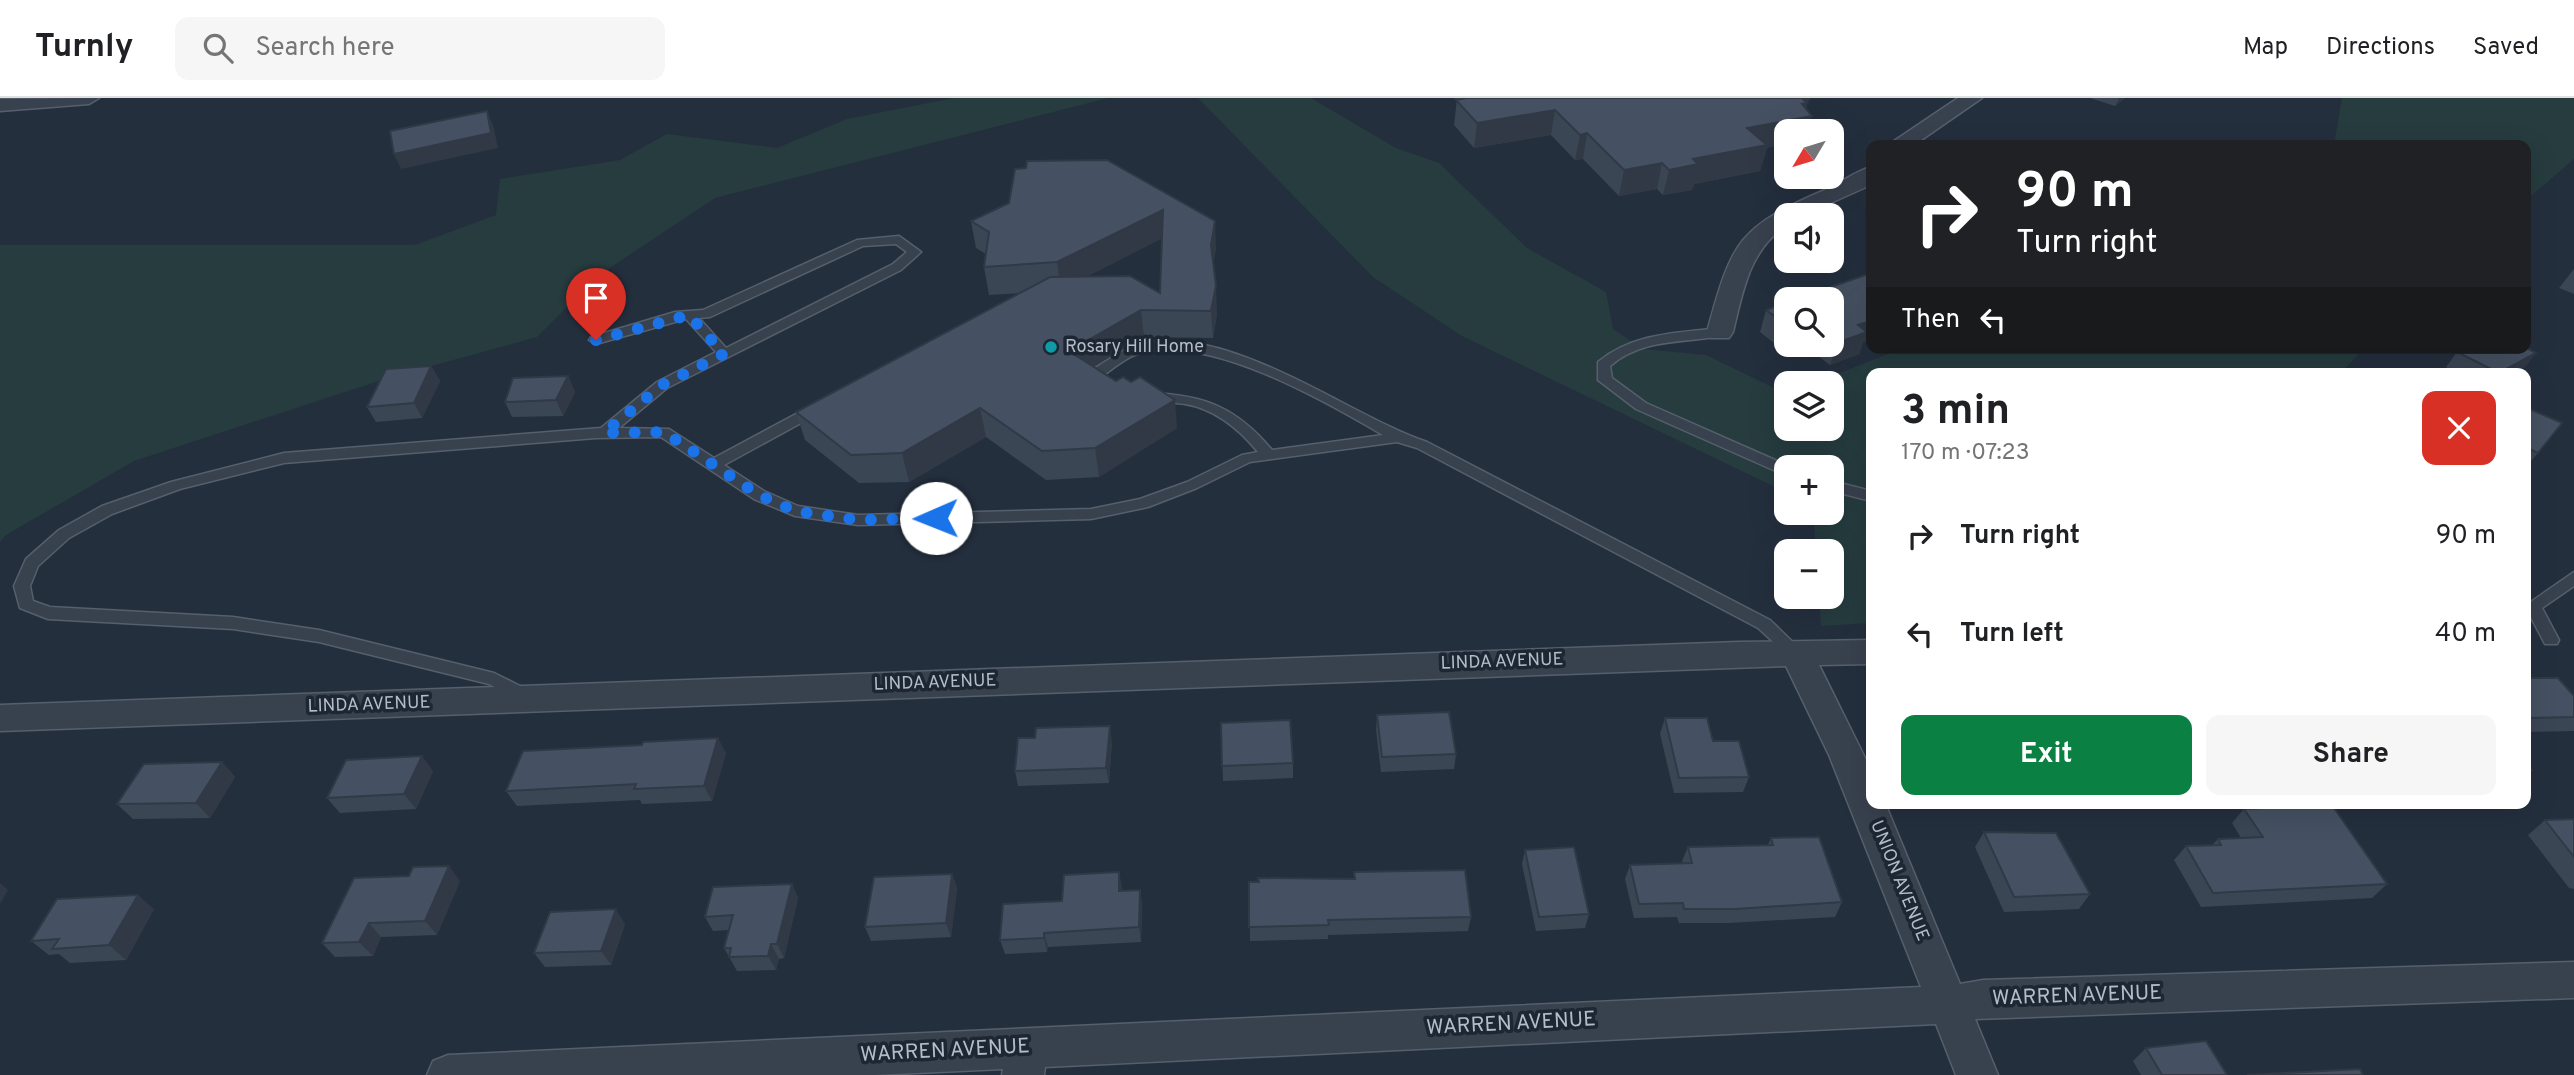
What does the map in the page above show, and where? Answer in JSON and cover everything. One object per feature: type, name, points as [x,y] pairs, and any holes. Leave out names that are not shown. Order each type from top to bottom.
[{"type":"street","points":[[0,105],[89,98]]},
{"type":"street","points":[[1907,140],[1972,98]]},
{"type":"street","points":[[1720,332],[1737,269],[1749,243],[1767,226],[1791,211],[1842,190],[1866,176]]},
{"type":"street","name":"LINDA AVENUE","points":[[0,718],[531,701],[942,682],[1866,652]]},
{"type":"street","name":"UNION AVENUE","points":[[1796,653],[1847,755],[1866,801]]},
{"type":"street","name":"UNION AVENUE","points":[[1869,809],[1977,1075]]},
{"type":"street","name":"WARREN AVENUE","points":[[448,1075],[1025,1061],[1950,1004],[1983,999],[2574,980]]},
{"type":"lane","points":[[596,340],[689,315],[705,314],[860,243],[899,240],[915,252],[897,267],[662,385],[604,433]]},
{"type":"lane","points":[[689,315],[724,354]]},
{"type":"lane","points":[[1720,332],[1640,343],[1614,352],[1602,365],[1605,380],[1641,407],[1774,465]]},
{"type":"lane","points":[[1268,454],[1248,428],[1197,400],[1127,397],[1098,385],[1097,373],[1142,348],[1192,348],[1259,366],[1353,411],[1398,438],[1422,445],[1764,625],[1796,653]]},
{"type":"lane","points":[[713,464],[828,402]]},
{"type":"lane","points":[[531,701],[494,678],[319,636],[233,622],[48,613],[26,604],[22,586],[31,563],[64,534],[107,510],[176,485],[284,458],[394,447],[604,433],[664,432],[759,495],[795,511],[858,520],[1091,514],[1143,503],[1192,485],[1247,457],[1398,438]]},
{"type":"lane","points":[[1844,489],[1866,495]]},
{"type":"lane","points":[[2551,640],[2533,606],[2574,578]]},
{"type":"green space","points":[[954,98],[1108,98],[715,198],[599,275],[537,337],[391,377],[134,461],[6,535],[0,542],[0,245],[415,245],[496,215],[500,179],[620,160],[667,134],[777,148],[847,119]]},
{"type":"green space","points":[[1198,98],[1311,98],[1396,148],[1439,163],[1527,248],[1606,292],[1613,329],[1643,349],[1706,355],[1774,388],[1774,441],[1844,441],[1844,371],[1888,354],[2358,354],[2346,368],[1866,368],[1866,623],[1821,626],[1820,609],[1844,609],[1844,539],[1815,539],[1814,525],[1844,525],[1844,455],[1774,455],[1774,487],[1462,336],[1373,277]]},
{"type":"green space","points":[[2342,98],[2574,98],[2574,159],[2531,196],[2531,140],[2335,140]]},
{"type":"building","points":[[1802,98],[1807,103],[1802,104],[1812,116],[1774,119],[1774,123],[1747,128],[1767,145],[1693,159],[1698,164],[1669,170],[1662,163],[1624,170],[1587,133],[1580,135],[1555,110],[1477,123],[1456,100]]},
{"type":"building","points":[[487,111],[491,133],[394,154],[390,131]]},
{"type":"building","points":[[1107,160],[1215,221],[1211,245],[1216,286],[1211,311],[1141,310],[1069,351],[1116,381],[1123,377],[1131,382],[1140,377],[1175,400],[1095,448],[1042,451],[980,408],[902,453],[851,455],[796,412],[1050,277],[1130,276],[1160,293],[1163,210],[1057,262],[984,267],[989,232],[971,221],[1009,203],[1015,169],[1026,168],[1027,161]]},
{"type":"building","points":[[1866,275],[1866,323],[1858,325],[1866,332],[1844,340],[1844,287],[1831,287]]},
{"type":"building","points":[[1774,307],[1774,316],[1766,310]]},
{"type":"building","points":[[2531,350],[2536,353],[2508,368],[2489,368],[2461,354],[2531,354]]},
{"type":"building","points":[[431,366],[414,403],[367,407],[386,369]]},
{"type":"building","points":[[568,376],[556,400],[505,402],[513,378]]},
{"type":"building","points":[[2531,410],[2562,423],[2538,453],[2531,450]]},
{"type":"building","points":[[2531,678],[2558,678],[2574,696],[2574,717],[2531,718]]},
{"type":"building","points":[[1449,712],[1456,754],[1382,757],[1377,715]]},
{"type":"building","points":[[1665,718],[1707,718],[1713,741],[1739,741],[1749,777],[1679,778]]},
{"type":"building","points":[[1290,720],[1293,763],[1222,766],[1221,723]]},
{"type":"building","points":[[1110,726],[1106,768],[1015,771],[1018,738],[1035,738],[1036,728]]},
{"type":"building","points":[[718,738],[704,786],[634,789],[636,784],[506,791],[523,751]]},
{"type":"building","points":[[422,756],[404,794],[327,798],[346,760]]},
{"type":"building","points":[[222,762],[196,803],[117,804],[144,764]]},
{"type":"building","points":[[2244,809],[2335,809],[2387,884],[2213,893],[2186,846],[2221,845],[2218,839],[2263,837]]},
{"type":"building","points":[[2574,819],[2574,857],[2545,820]]},
{"type":"building","points":[[1984,832],[2056,833],[2090,894],[2014,897]]},
{"type":"building","points":[[1819,837],[1842,902],[1735,909],[1684,909],[1683,903],[1639,904],[1630,865],[1692,863],[1688,847],[1773,845],[1771,838]]},
{"type":"building","points":[[1574,847],[1589,914],[1539,917],[1525,850]]},
{"type":"building","points":[[449,866],[425,921],[369,923],[359,942],[322,943],[354,878],[409,876],[413,867]]},
{"type":"building","points":[[1465,870],[1471,917],[1328,920],[1329,925],[1249,927],[1249,882],[1259,882],[1258,878],[1355,879],[1354,872]]},
{"type":"building","points":[[1119,872],[1119,891],[1140,890],[1139,927],[1044,933],[1044,938],[1000,940],[1003,904],[1062,901],[1064,875]]},
{"type":"building","points":[[952,874],[946,923],[865,927],[874,877]]},
{"type":"building","points":[[792,884],[777,944],[771,944],[768,956],[729,957],[731,948],[724,948],[733,915],[705,917],[713,887]]},
{"type":"building","points":[[138,895],[109,945],[52,949],[59,939],[31,941],[57,899]]},
{"type":"building","points":[[616,909],[601,951],[534,953],[550,912]]},
{"type":"building","points":[[2206,1041],[2227,1075],[2162,1075],[2146,1048]]},
{"type":"building","points":[[2360,1069],[2363,1075],[2247,1075]]},
{"type":"place","name":"Rosary Hill Home","points":[[1051,347]]},
{"type":"route","points":[[596,340],[675,316],[689,315],[724,354],[662,385],[604,433],[664,432],[759,495],[795,511],[858,520],[936,518]]}]
